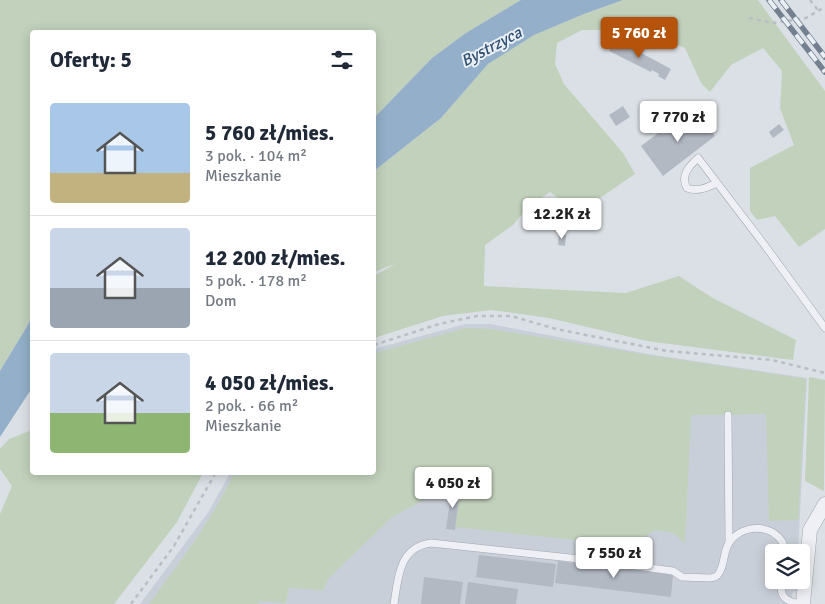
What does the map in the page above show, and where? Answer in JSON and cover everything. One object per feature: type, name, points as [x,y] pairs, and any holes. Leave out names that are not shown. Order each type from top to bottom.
[{"type":"street","points":[[802,604],[810,530],[825,504]]},
{"type":"lane","points":[[717,183],[703,189],[692,190],[686,188],[684,182],[685,174],[691,164],[698,158],[766,247],[825,328]]},
{"type":"lane","points":[[394,604],[398,581],[406,556],[414,548],[423,544],[444,543],[598,561],[673,571],[682,577],[713,578],[719,573],[729,543],[728,416]]},
{"type":"lane","points":[[729,543],[742,532],[758,528],[766,529],[779,538],[783,544]]},
{"type":"lane","points":[[781,589],[784,598],[790,602],[802,604]]},
{"type":"path","points":[[810,0],[818,10]]},
{"type":"path","points":[[749,18],[773,22],[806,18],[825,7]]},
{"type":"path","points":[[376,344],[439,324],[477,316],[510,316],[556,329],[667,351],[772,360],[825,373]]},
{"type":"path","points":[[132,604],[174,546],[214,475]]},
{"type":"shaded area","points":[[465,324],[490,324],[648,354],[807,378],[798,544],[765,544],[765,589],[797,589],[797,591],[792,593],[791,604],[140,604],[209,511],[229,475],[376,475],[376,348]]},
{"type":"green space","points":[[0,0],[521,0],[466,33],[432,58],[376,116],[376,30],[30,30],[30,321],[0,371]]},
{"type":"green space","points":[[623,0],[758,0],[825,91],[825,229],[799,247],[775,216],[757,220],[750,211],[750,168],[794,145],[780,108],[782,71],[763,48],[731,65],[710,92],[701,83],[685,48],[643,30],[582,30],[557,43],[555,64],[564,84],[623,153],[635,174],[578,213],[550,192],[527,208],[513,225],[485,245],[484,286],[626,293],[679,276],[711,297],[796,340],[793,360],[647,341],[549,318],[491,310],[443,316],[376,337],[376,275],[395,264],[376,271],[376,169],[441,118],[488,64],[534,35]]},
{"type":"green space","points":[[466,328],[491,329],[806,379],[798,520],[769,521],[766,414],[691,415],[685,544],[674,533],[655,530],[631,546],[455,527],[460,489],[450,486],[392,517],[329,578],[323,590],[289,588],[286,603],[260,601],[258,604],[149,604],[206,524],[233,475],[376,475],[376,352]]},
{"type":"green space","points":[[809,377],[825,380],[824,491],[805,481]]},
{"type":"green space","points":[[30,431],[30,475],[202,475],[177,522],[114,604],[0,604],[0,514],[12,486],[0,469],[0,449],[9,439]]},
{"type":"water","name":"Bystrzyca","points":[[521,0],[623,0],[534,35],[488,64],[441,118],[376,169],[376,116],[432,58],[466,33]]},
{"type":"water","points":[[30,321],[30,391],[0,437],[0,371]]},
{"type":"building","points":[[615,39],[671,69],[665,80],[652,70],[651,72],[609,51]]},
{"type":"building","points":[[623,106],[630,117],[616,126],[609,115]]},
{"type":"building","points":[[696,110],[715,136],[663,176],[641,146],[661,131],[663,134]]},
{"type":"building","points":[[779,124],[784,130],[773,138],[769,132]]},
{"type":"building","points":[[559,234],[566,235],[565,246],[558,245]]},
{"type":"building","points":[[452,487],[460,488],[455,530],[446,529]]},
{"type":"building","points":[[479,555],[556,564],[553,587],[476,577]]},
{"type":"building","points":[[558,561],[673,575],[671,597],[555,583]]},
{"type":"building","points":[[424,577],[463,582],[460,604],[421,604]]},
{"type":"building","points":[[468,582],[518,589],[516,604],[465,604]]},
{"type":"railway","points":[[769,0],[825,72]]},
{"type":"railway","points":[[781,0],[825,57]]}]
